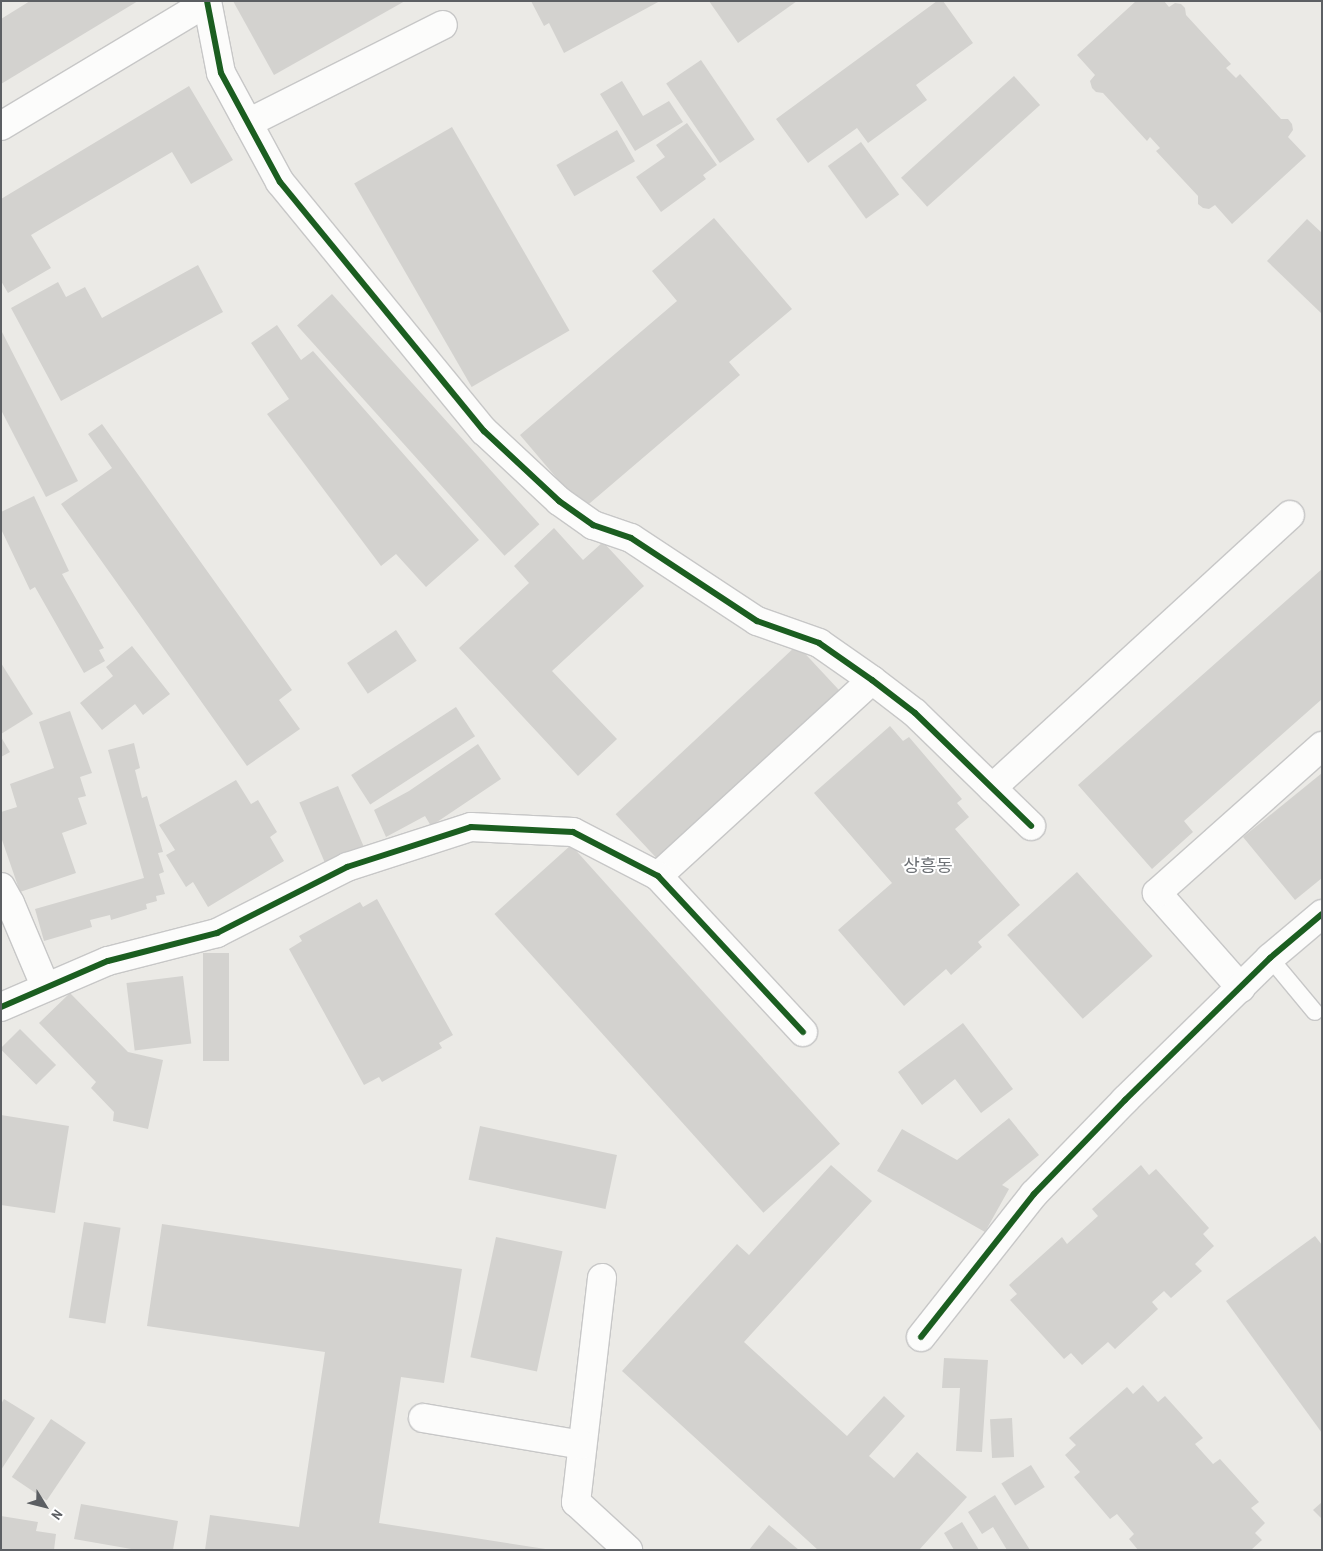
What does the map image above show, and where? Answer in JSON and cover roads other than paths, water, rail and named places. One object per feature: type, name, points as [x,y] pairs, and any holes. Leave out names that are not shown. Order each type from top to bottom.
[{"type":"street","points":[[1,126],[207,2],[221,73],[280,182],[484,431],[559,501],[593,525],[631,538],[757,621],[819,643],[872,680],[915,713],[1030,826]]},
{"type":"street","points":[[248,123],[443,25]]},
{"type":"street","points":[[992,788],[1290,514]]},
{"type":"street","points":[[658,876],[872,680]]},
{"type":"street","points":[[1241,988],[1157,893],[1322,746]]},
{"type":"street","points":[[1,1007],[45,986],[108,961],[217,933],[347,867],[470,827],[573,832],[658,876],[803,1032]]},
{"type":"street","points":[[1,887],[10,902],[45,986]]},
{"type":"street","points":[[922,1337],[1034,1194],[1125,1100],[1270,958],[1322,914]]},
{"type":"street","points":[[602,1278],[576,1502],[628,1550]]},
{"type":"street","points":[[422,1418],[582,1444]]},
{"type":"lane","points":[[1270,958],[1315,1012]]},
{"type":"district","name":"상흥동","points":[[928,866]]}]
